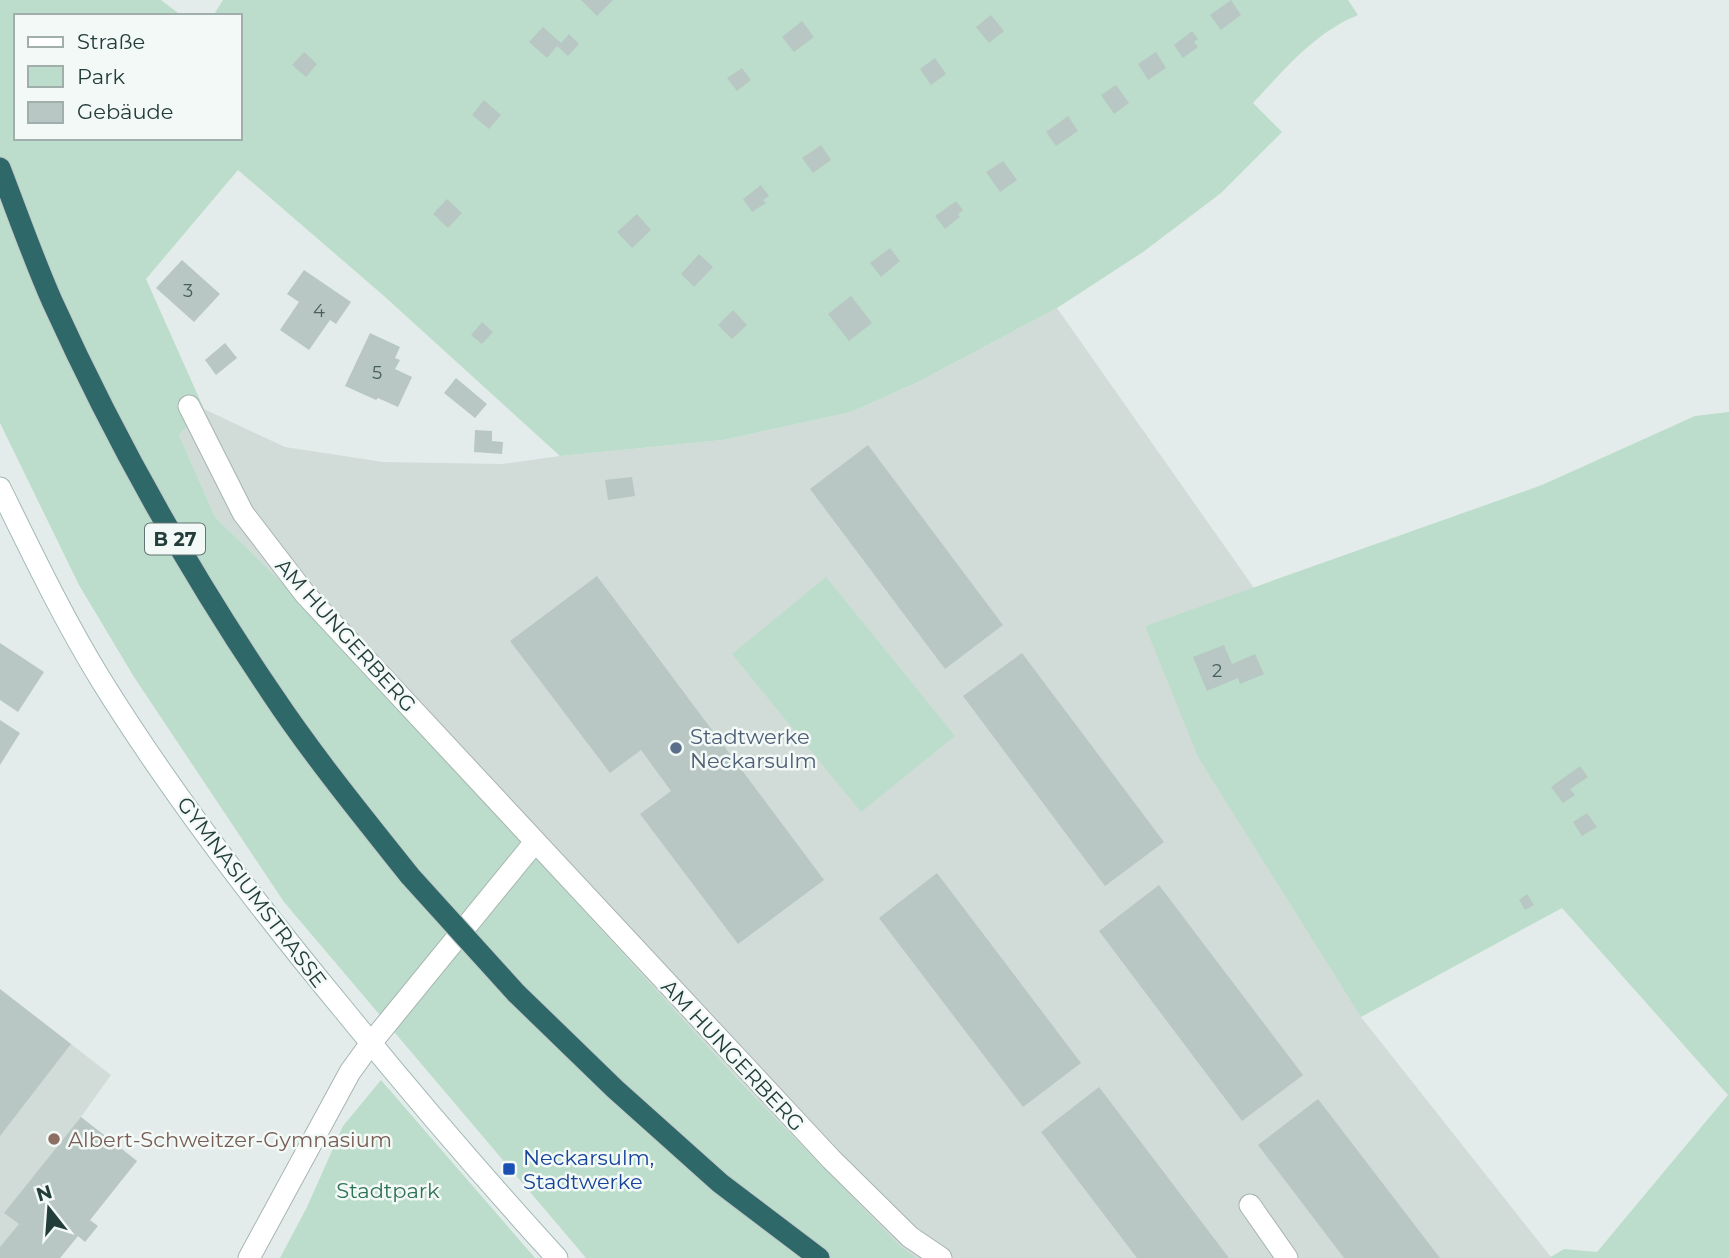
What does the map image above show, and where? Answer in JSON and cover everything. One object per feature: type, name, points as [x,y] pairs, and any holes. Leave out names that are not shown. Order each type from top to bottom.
[{"type":"highway","name":"B 27","points":[[0,168],[51,299],[152,499],[206,591],[273,696],[349,800],[410,876],[516,993],[615,1089],[701,1166],[819,1258]]},
{"type":"street","name":"AM HUNGERBERG","points":[[189,406],[243,513],[305,594],[831,1159],[910,1237],[941,1258]]},
{"type":"street","name":"GYMNASIUMSTRASSE","points":[[0,488],[45,582],[101,680],[193,817],[268,918],[371,1043],[496,1191],[557,1258]]},
{"type":"street","points":[[249,1258],[350,1072],[535,842]]},
{"type":"street","points":[[1250,1205],[1286,1258]]},
{"type":"shaded area","points":[[1057,308],[1254,588],[1145,626],[1361,1017],[1551,1257],[917,1258],[901,1248],[743,1085],[303,603],[215,517],[179,435],[204,409],[285,447],[383,462],[502,464],[723,440],[851,412],[918,382]]},
{"type":"shaded area","name":"Albert-Schweitzer-Gymnasium","points":[[0,989],[111,1075],[81,1117],[137,1161],[60,1258],[0,1258]]},
{"type":"green space","points":[[0,0],[161,0],[179,14],[14,14],[14,140],[242,140],[242,14],[214,14],[223,0],[1348,0],[1358,15],[1314,42],[1253,103],[1282,132],[1221,193],[1143,252],[1057,308],[918,382],[851,412],[723,440],[560,456],[384,296],[238,170],[146,279],[204,409],[179,435],[215,517],[303,603],[743,1085],[901,1247],[917,1258],[586,1258],[284,902],[134,677],[79,585],[0,423]]},
{"type":"green space","points":[[1729,412],[1729,1258],[1549,1258],[1564,1249],[1597,1252],[1728,1095],[1562,908],[1361,1017],[1198,757],[1145,626],[1542,485],[1695,416]]},
{"type":"green space","points":[[826,577],[955,736],[861,812],[732,654]]},
{"type":"green space","name":"Stadtpark","points":[[381,1080],[535,1258],[280,1258],[307,1207],[343,1126]]},
{"type":"building","points":[[581,0],[613,0],[597,16]]},
{"type":"building","points":[[1231,0],[1241,15],[1221,30],[1210,15]]},
{"type":"building","points":[[991,15],[1004,31],[989,43],[976,27]]},
{"type":"building","points":[[802,21],[814,37],[794,52],[782,37]]},
{"type":"building","points":[[543,27],[561,43],[569,34],[579,44],[568,56],[557,46],[547,58],[529,42]]},
{"type":"building","points":[[1192,31],[1198,39],[1194,42],[1198,47],[1183,58],[1174,45]]},
{"type":"building","points":[[304,52],[317,64],[306,77],[292,65]]},
{"type":"building","points":[[1156,52],[1166,68],[1148,80],[1138,64]]},
{"type":"building","points":[[935,58],[946,74],[931,85],[920,69]]},
{"type":"building","points":[[742,68],[751,80],[737,91],[727,78]]},
{"type":"building","points":[[1116,85],[1129,103],[1114,114],[1101,95]]},
{"type":"building","points":[[484,100],[501,115],[489,129],[472,115]]},
{"type":"building","points":[[1068,116],[1078,131],[1056,146],[1046,132]]},
{"type":"building","points":[[821,145],[831,160],[813,173],[802,158]]},
{"type":"building","points":[[1003,161],[1017,180],[1000,192],[986,172]]},
{"type":"building","points":[[761,185],[769,196],[763,200],[766,203],[752,212],[743,199]]},
{"type":"building","points":[[447,199],[462,213],[448,228],[433,214]]},
{"type":"building","points":[[956,201],[963,210],[958,214],[960,217],[945,229],[935,216]]},
{"type":"building","points":[[637,214],[651,230],[632,248],[617,232]]},
{"type":"building","points":[[890,248],[900,261],[881,277],[870,263]]},
{"type":"building","points":[[699,254],[713,267],[694,287],[681,274]]},
{"type":"building","points":[[182,260],[220,294],[194,322],[156,288]]},
{"type":"building","points":[[304,270],[351,302],[336,324],[330,320],[309,350],[280,330],[299,302],[287,294]]},
{"type":"building","points":[[851,296],[872,323],[849,341],[828,314]]},
{"type":"building","points":[[733,310],[747,325],[732,339],[718,325]]},
{"type":"building","points":[[482,322],[493,332],[482,344],[471,335]]},
{"type":"building","points":[[370,333],[400,347],[395,358],[400,360],[395,369],[412,377],[398,407],[345,386]]},
{"type":"building","points":[[225,343],[237,358],[216,375],[205,360]]},
{"type":"building","points":[[456,378],[487,404],[475,418],[444,393]]},
{"type":"building","points":[[475,430],[492,431],[492,441],[503,442],[502,454],[474,452]]},
{"type":"building","points":[[868,445],[1003,625],[945,669],[810,489]]},
{"type":"building","points":[[632,477],[635,496],[608,500],[605,480]]},
{"type":"building","points":[[597,576],[824,880],[738,944],[640,814],[671,791],[641,750],[610,773],[510,641]]},
{"type":"building","points":[[0,643],[44,672],[18,712],[0,700]]},
{"type":"building","points":[[1224,645],[1232,664],[1255,654],[1264,674],[1240,684],[1238,678],[1207,691],[1193,657]]},
{"type":"building","points":[[1022,653],[1164,842],[1105,886],[963,696]]},
{"type":"building","points":[[0,720],[20,733],[0,765]]},
{"type":"building","points":[[1580,766],[1588,777],[1570,789],[1575,795],[1563,803],[1551,787]]},
{"type":"building","points":[[1587,813],[1597,827],[1582,836],[1573,822]]},
{"type":"building","points":[[937,873],[1081,1063],[1023,1107],[879,918]]},
{"type":"building","points":[[1159,885],[1303,1075],[1242,1121],[1099,931]]},
{"type":"building","points":[[1527,894],[1534,905],[1525,910],[1519,900]]},
{"type":"building","points":[[0,989],[71,1044],[0,1136]]},
{"type":"building","points":[[1099,1087],[1229,1258],[1137,1258],[1041,1132]]},
{"type":"building","points":[[1318,1099],[1440,1258],[1344,1258],[1258,1145]]},
{"type":"building","points":[[81,1117],[137,1161],[90,1220],[98,1226],[85,1242],[78,1236],[60,1258],[0,1258],[0,1247],[19,1224],[4,1213]]},
{"type":"place","name":"Stadtwerke Neckarsulm","points":[[676,748]]},
{"type":"place","name":"Albert-Schweitzer-Gymnasium","points":[[54,1139]]},
{"type":"place","name":"Neckarsulm, Stadtwerke","points":[[509,1169]]}]
